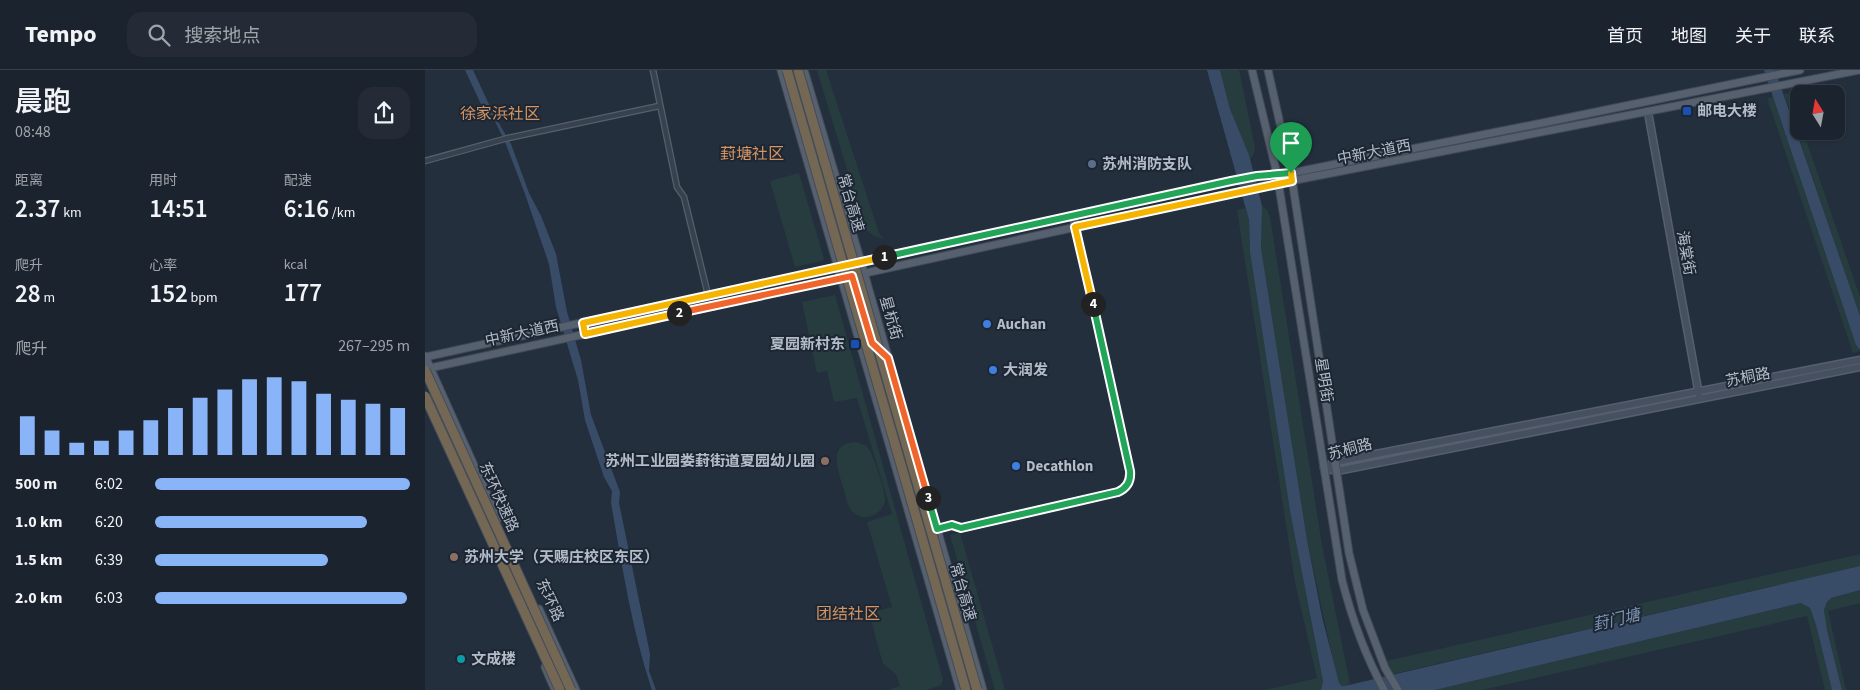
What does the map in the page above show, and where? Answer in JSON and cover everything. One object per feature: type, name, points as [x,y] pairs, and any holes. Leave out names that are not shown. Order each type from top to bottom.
[{"type":"highway","name":"常台高速","points":[[787,70],[967,690]]},
{"type":"highway","name":"常台高速","points":[[797,70],[981,688]]},
{"type":"highway","name":"东环快速路","points":[[427,369],[571,690]]},
{"type":"highway","name":"东环快速路","points":[[425,396],[560,690]]},
{"type":"main road","points":[[781,70],[960,690]]},
{"type":"main road","name":"星杭街","points":[[804,70],[861,262],[981,688]]},
{"type":"main road","name":"星明街","points":[[1253,70],[1279,183],[1342,580],[1350,611],[1374,671],[1384,690]]},
{"type":"main road","name":"星明街","points":[[1268,70],[1291,173],[1355,584],[1385,668],[1398,690]]},
{"type":"main road","name":"中新大道西","points":[[425,357],[1231,181],[1257,176],[1291,173],[1800,70]]},
{"type":"main road","name":"中新大道西","points":[[427,369],[1279,183],[1860,70]]},
{"type":"main road","name":"海棠街","points":[[1648,112],[1699,399]]},
{"type":"main road","points":[[809,168],[824,177],[849,264],[864,273]]},
{"type":"main road","points":[[937,529],[952,525],[961,528],[1084,501],[1118,492],[1128,483],[1130,471],[1073,216]]},
{"type":"main road","points":[[838,267],[852,276],[872,343],[888,358]]},
{"type":"main road","points":[[583,323],[585,334]]},
{"type":"main road","name":"东环路","points":[[425,357],[427,369],[576,690]]},
{"type":"main road","name":"苏桐路","points":[[1324,468],[1335,462],[1860,360]]},
{"type":"main road","name":"苏桐路","points":[[1324,468],[1337,470],[1860,367]]},
{"type":"main road","points":[[425,405],[555,690]]},
{"type":"main road","points":[[509,588],[526,581]]},
{"type":"main road","points":[[967,690],[981,688]]},
{"type":"street","points":[[653,70],[677,188],[684,197],[708,295]]},
{"type":"street","points":[[425,161],[508,138],[659,106]]},
{"type":"green space","points":[[817,70],[826,70],[879,233],[884,239],[874,236],[865,229]]},
{"type":"green space","points":[[1220,70],[1239,70],[1255,147],[1250,160],[1230,109]]},
{"type":"green space","points":[[1790,93],[1790,112],[1784,94]]},
{"type":"green space","points":[[1773,97],[1856,345],[1860,351],[1853,353],[1767,98]]},
{"type":"green space","points":[[1800,140],[1806,140],[1860,297],[1860,316]]},
{"type":"green space","points":[[799,173],[824,259],[795,267],[770,181]]},
{"type":"green space","points":[[1262,206],[1267,210],[1270,217],[1322,545],[1350,684],[1342,686],[1337,678],[1307,540],[1261,248]]},
{"type":"green space","points":[[1245,208],[1249,220],[1250,252],[1290,511],[1323,681],[1321,690],[1266,690],[1317,678],[1295,582],[1237,210]]},
{"type":"green space","points":[[835,295],[943,680],[941,685],[926,690],[889,690],[900,686],[896,674],[883,664],[869,613],[892,607],[867,522],[892,514],[857,398],[834,402],[827,371],[817,373],[802,302]]},
{"type":"green space","points":[[856,442],[866,446],[870,451],[885,495],[885,502],[881,510],[869,517],[855,514],[849,507],[837,466],[838,452],[841,447]]},
{"type":"green space","points":[[960,533],[1005,690],[995,690],[950,535]]},
{"type":"green space","points":[[1860,554],[1860,566],[1389,675],[1386,661]]},
{"type":"green space","points":[[1860,590],[1860,603],[1828,611],[1846,690],[1842,690],[1824,610],[1831,598]]},
{"type":"green space","points":[[1801,603],[1810,608],[1832,690],[1825,690],[1807,616],[1482,690],[1435,690]]},
{"type":"water","points":[[465,70],[473,70],[493,113],[511,144],[529,193],[541,216],[556,254],[567,312],[581,360],[591,415],[620,492],[619,503],[650,654],[649,671],[656,690],[652,690],[633,621],[611,503],[612,491],[604,477],[585,420],[578,380],[556,307],[549,264],[505,142],[492,115],[486,115]]},
{"type":"water","points":[[1207,70],[1220,70],[1230,109],[1249,155],[1262,206],[1261,248],[1307,540],[1322,617],[1339,683],[1342,686],[1860,566],[1860,590],[1831,598],[1824,610],[1842,690],[1832,690],[1810,608],[1801,603],[1435,690],[1321,690],[1323,681],[1290,511],[1250,252],[1249,220]]},
{"type":"water","points":[[1764,70],[1775,70],[1790,113],[1790,140],[1799,140],[1860,316],[1860,350],[1856,345]]},
{"type":"place","name":"邮电大楼","points":[[1687,111]]},
{"type":"place","name":"苏州消防支队","points":[[1092,164]]},
{"type":"place","name":"Auchan","points":[[987,324]]},
{"type":"place","name":"夏园新村东","points":[[855,344]]},
{"type":"place","name":"大润发","points":[[993,370]]},
{"type":"place","name":"苏州工业园娄葑街道夏园幼儿园","points":[[825,461]]},
{"type":"place","name":"Decathlon","points":[[1016,466]]},
{"type":"place","name":"苏州大学（天赐庄校区东区）","points":[[454,557]]},
{"type":"place","name":"文成楼","points":[[461,659]]},
{"type":"district","name":"徐家浜社区","points":[[500,113]]},
{"type":"district","name":"葑塘社区","points":[[752,153]]},
{"type":"district","name":"团结社区","points":[[848,613]]},
{"type":"route","points":[[1291,173],[1292,181],[1075,227],[1130,474],[1128,483],[1118,492],[1084,501],[961,528],[952,525],[937,529],[888,358],[872,343],[852,276],[585,334],[583,323],[1231,181],[1257,176],[1291,173]]},
{"type":"water label","name":"葑门塘","points":[[1616,619]]}]
